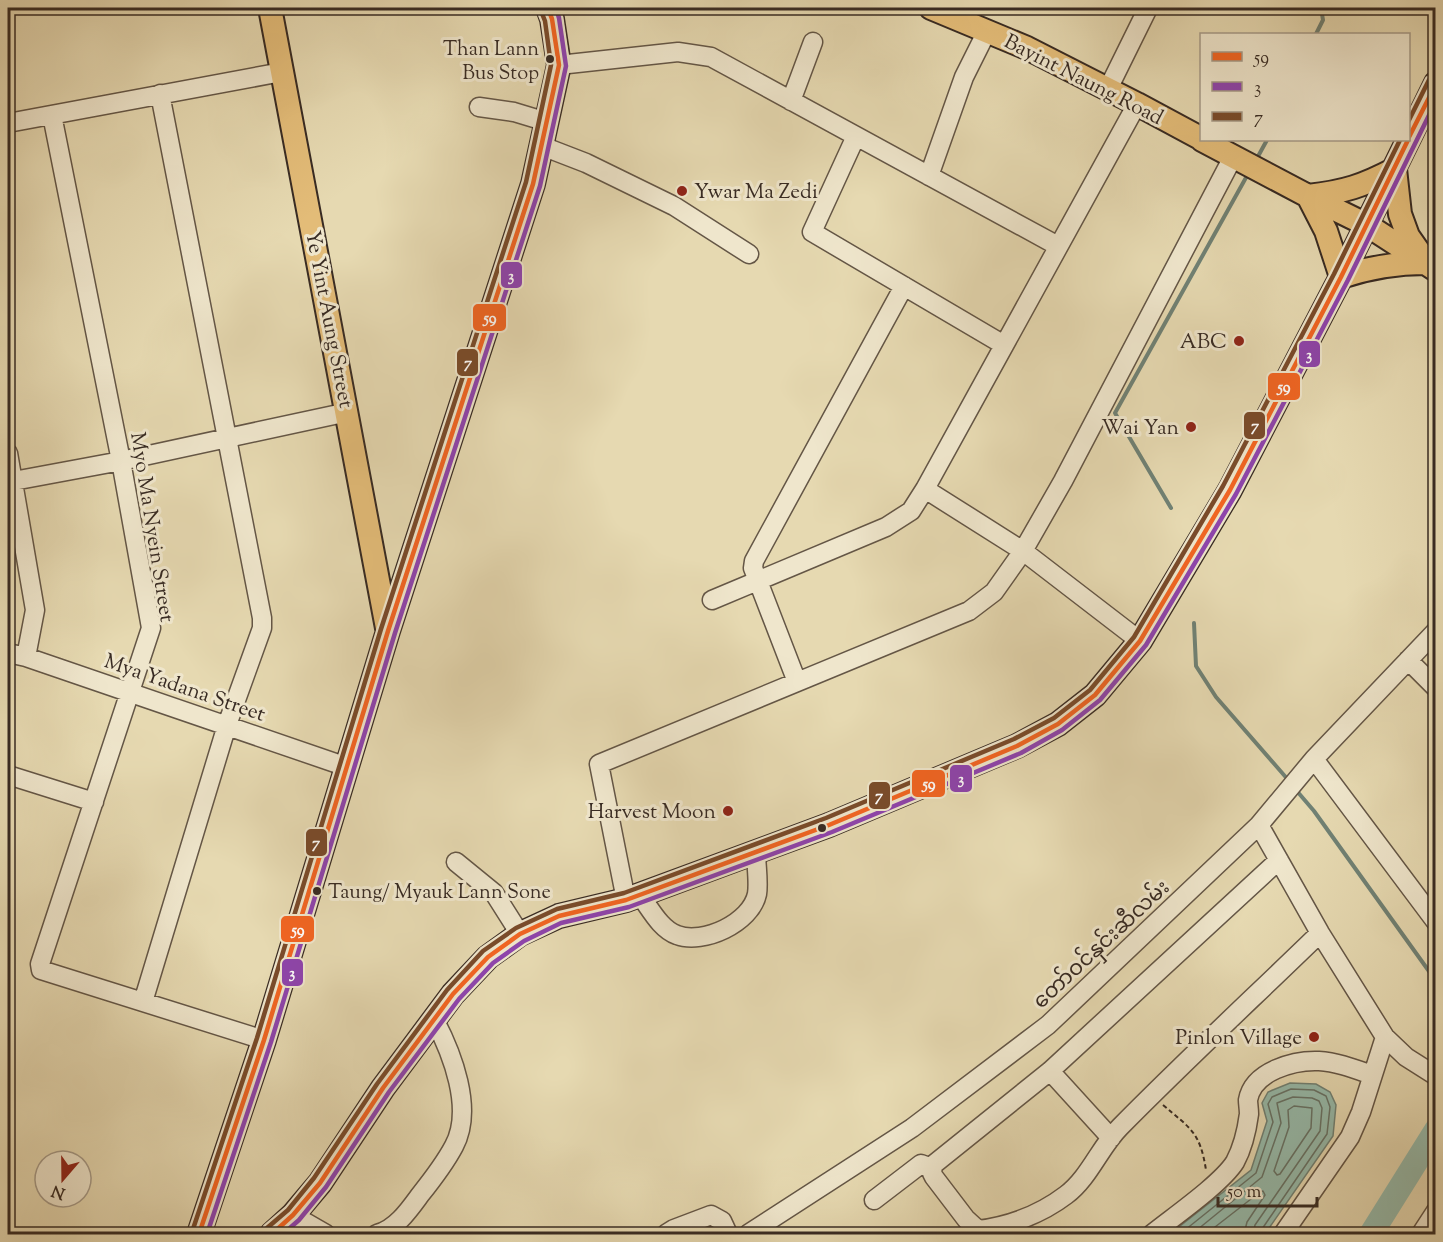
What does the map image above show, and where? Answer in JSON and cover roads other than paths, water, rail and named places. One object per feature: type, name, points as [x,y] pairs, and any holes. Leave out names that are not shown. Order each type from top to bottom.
[{"type":"main road","name":"Ye Yint Aung Street","points":[[270,8],[348,412],[387,631]]},
{"type":"main road","points":[[203,1231],[264,1040],[387,631],[533,184],[559,65],[552,18],[548,8]]},
{"type":"main road","name":"Bayint Naung Road","points":[[931,8],[1028,48],[1200,138]]},
{"type":"main road","points":[[1410,138],[1436,83]]},
{"type":"main road","name":"Bayint Naung Road","points":[[1205,141],[1367,225],[1431,266]]},
{"type":"main road","points":[[272,1234],[293,1215],[320,1183],[383,1088],[453,994],[488,957],[520,934],[559,916],[632,897],[829,825],[1017,746],[1048,729],[1095,695],[1140,640],[1230,489],[1341,277],[1408,141]]},
{"type":"main road","points":[[1341,277],[1326,231],[1308,196],[1365,185],[1395,169]]},
{"type":"main road","points":[[1395,169],[1400,214],[1408,236],[1431,266]]},
{"type":"main road","points":[[1341,277],[1379,266],[1431,266]]},
{"type":"street","points":[[1108,89],[1148,8]]},
{"type":"street","points":[[929,176],[964,77],[987,31]]},
{"type":"street","points":[[791,100],[813,42]]},
{"type":"street","points":[[559,65],[678,52],[711,57],[1058,246]]},
{"type":"street","points":[[8,123],[282,72]]},
{"type":"street","points":[[160,94],[228,438],[262,628],[227,725],[143,1002],[264,1040]]},
{"type":"street","points":[[712,600],[886,527],[911,511],[1137,104]]},
{"type":"street","points":[[479,107],[514,112],[547,122]]},
{"type":"street","name":"Myo Ma Nyein Street","points":[[52,115],[121,461],[151,628],[40,963],[41,970],[143,1002]]},
{"type":"street","points":[[856,136],[812,232],[1004,345]]},
{"type":"street","points":[[542,146],[586,163],[674,206],[749,255]]},
{"type":"street","points":[[756,852],[757,895],[747,914],[728,928],[706,937],[678,936],[664,927],[632,897],[599,764],[969,610],[994,592],[1023,551],[1063,481],[1233,157]]},
{"type":"street","points":[[797,682],[753,568],[754,561],[904,286]]},
{"type":"street","points":[[10,481],[121,461],[348,412]]},
{"type":"street","points":[[8,453],[10,481],[35,610],[27,657]]},
{"type":"street","points":[[925,489],[1023,551],[1140,640]]},
{"type":"street","name":"တော်ဝင်နှင်းဆီလမ်း","points":[[748,1234],[912,1128],[1048,1025],[1259,825],[1314,759],[1436,631]]},
{"type":"street","name":"Mya Yadana Street","points":[[8,653],[27,657],[347,767]]},
{"type":"street","points":[[1408,660],[1436,688]]},
{"type":"street","points":[[1314,759],[1436,922]]},
{"type":"street","points":[[8,776],[94,802]]},
{"type":"street","points":[[1259,825],[1320,933],[1385,1037],[1406,1057],[1436,1076]]},
{"type":"street","points":[[1279,860],[1050,1071],[933,1165],[934,1177],[966,1219],[978,1230],[1004,1231],[1051,1205],[1068,1193],[1111,1138],[1152,1096],[1320,933]]},
{"type":"street","points":[[456,862],[494,893],[520,934]]},
{"type":"street","points":[[377,1234],[384,1232],[406,1214],[434,1178],[455,1145],[462,1124],[460,1092],[452,1058],[449,1047],[434,1019]]},
{"type":"street","points":[[1283,1234],[1350,1137],[1362,1112],[1385,1037]]},
{"type":"street","points":[[1152,1234],[1221,1178],[1235,1162],[1249,1114],[1248,1100],[1252,1086],[1261,1078],[1279,1068],[1301,1062],[1318,1061],[1341,1065],[1372,1075]]},
{"type":"street","points":[[1050,1071],[1111,1138]]},
{"type":"street","points":[[874,1200],[921,1164],[932,1168]]},
{"type":"street","points":[[1421,1234],[1436,1211]]},
{"type":"street","points":[[293,1215],[326,1234]]},
{"type":"street","points":[[666,1234],[711,1215],[722,1221],[728,1234]]},
{"type":"water","points":[[1290,1083],[1316,1084],[1330,1092],[1336,1105],[1333,1136],[1265,1234],[1170,1234],[1251,1170],[1267,1121],[1262,1103],[1268,1092]]},
{"type":"waterway","points":[[1316,33],[1323,20],[1321,8]]},
{"type":"waterway","points":[[1256,160],[1266,141]]},
{"type":"waterway","points":[[1171,508],[1115,413],[1248,174]]},
{"type":"waterway","points":[[1194,623],[1196,666],[1216,697],[1290,782]]},
{"type":"waterway","points":[[1296,790],[1314,811],[1436,981]]},
{"type":"waterway","points":[[1371,1234],[1436,1130]]},
{"type":"place","name":"Than Lann Bus Stop","points":[[550,59]]},
{"type":"place","name":"Ywar Ma Zedi","points":[[682,191]]},
{"type":"place","name":"ABC","points":[[1239,341]]},
{"type":"place","name":"Wai Yan","points":[[1191,427]]},
{"type":"place","name":"Harvest Moon","points":[[728,811]]},
{"type":"place","name":"Taung/ Myauk Lann Sone","points":[[317,891]]},
{"type":"place","name":"Pinlon Village","points":[[1314,1037]]}]
